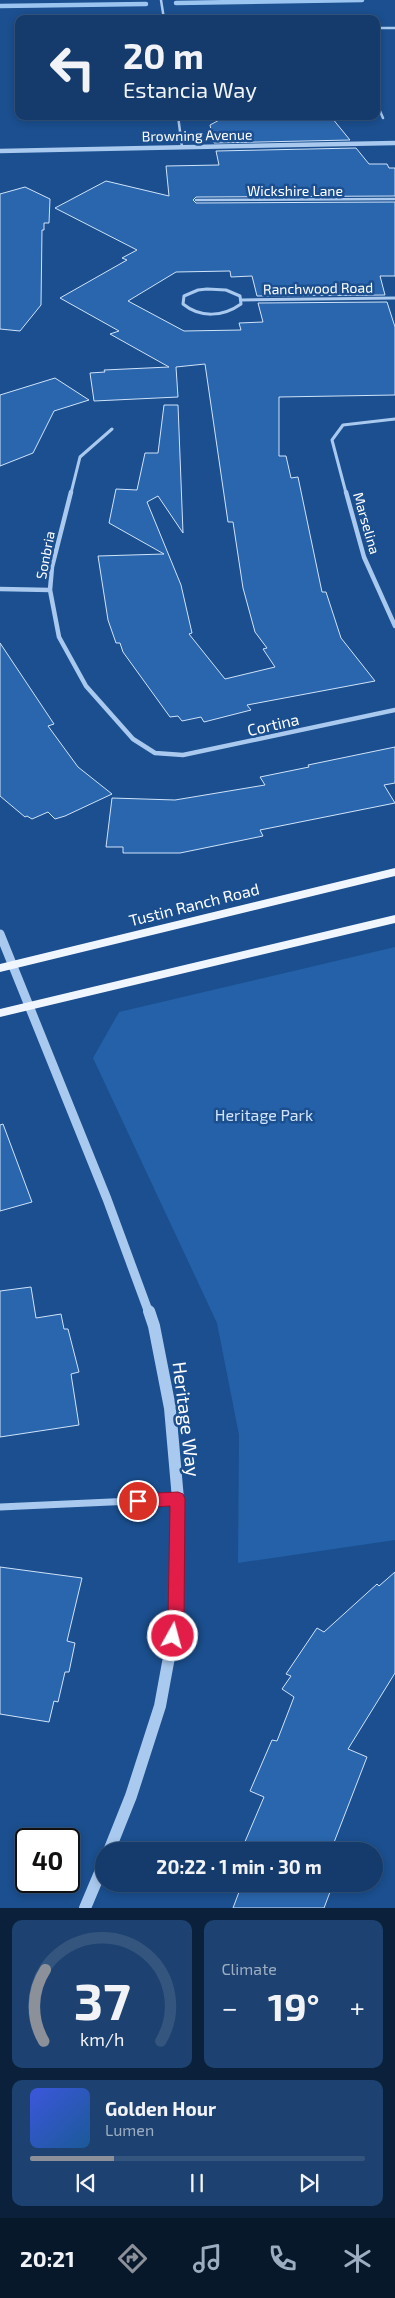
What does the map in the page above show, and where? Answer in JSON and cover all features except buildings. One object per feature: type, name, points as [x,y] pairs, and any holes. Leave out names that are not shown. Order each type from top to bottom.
[{"type":"main road","name":"Tustin Ranch Road","points":[[0,968],[395,872]]},
{"type":"main road","points":[[0,1013],[395,919]]},
{"type":"street","points":[[161,0],[163,15]]},
{"type":"street","points":[[380,28],[395,28]]},
{"type":"street","points":[[380,111],[383,118]]},
{"type":"street","points":[[179,120],[182,147]]},
{"type":"street","name":"Browning Avenue","points":[[0,150],[395,143]]},
{"type":"street","name":"Wickshire Lane","points":[[196,200],[395,199]]},
{"type":"street","points":[[217,289],[234,293],[242,300],[241,304],[230,311],[212,313],[186,308],[182,300],[184,296],[198,290],[217,289]]},
{"type":"street","name":"Ranchwood Road","points":[[242,300],[395,298]]},
{"type":"street","name":"Marselina","points":[[395,418],[344,425],[332,440],[364,556],[395,626]]},
{"type":"street","name":"Sonbria","points":[[112,429],[80,457],[52,567],[50,590],[59,637],[86,686],[133,739],[155,754]]},
{"type":"street","points":[[0,590],[50,590]]},
{"type":"street","name":"Cortina","points":[[155,754],[183,756],[395,710]]},
{"type":"street","name":"Heritage Way","points":[[0,934],[107,1199],[154,1326],[170,1408],[178,1499],[176,1619],[160,1706],[131,1796],[113,1842]]},
{"type":"street","points":[[0,1507],[178,1499]]},
{"type":"street","points":[[85,1908],[95,1884]]},
{"type":"green space","name":"Heritage Park","points":[[395,947],[395,1540],[238,1563],[239,1435],[217,1323],[93,1058],[119,1012]]},
{"type":"waterway","points":[[176,3],[362,0]]},
{"type":"waterway","points":[[0,6],[146,4]]},
{"type":"route","points":[[138,1501],[178,1499],[176,1619],[173,1636]]}]
